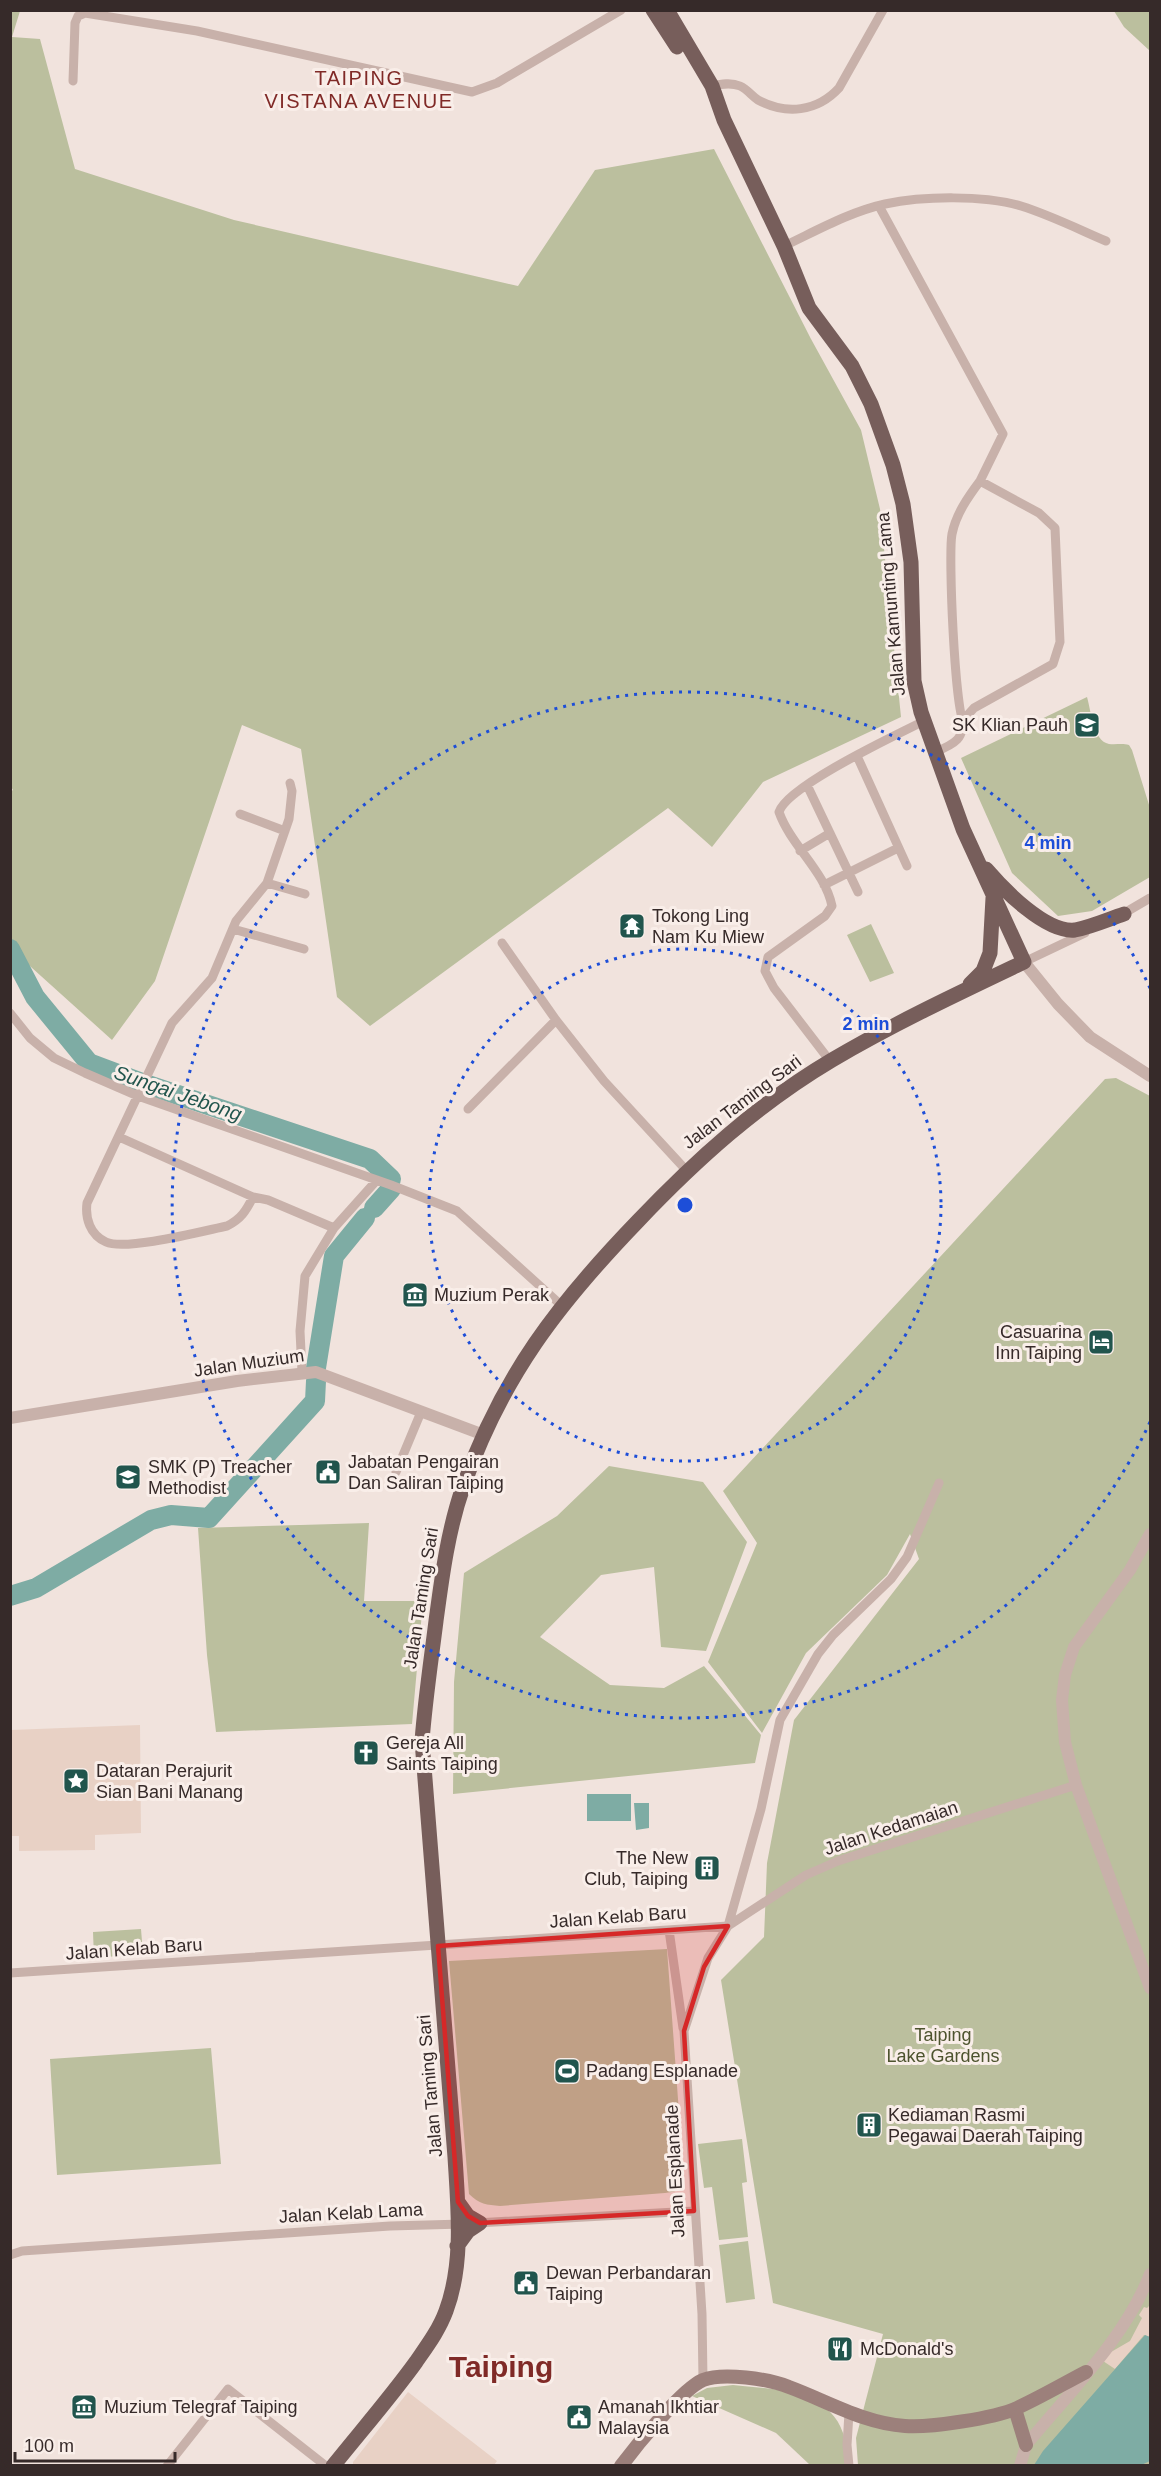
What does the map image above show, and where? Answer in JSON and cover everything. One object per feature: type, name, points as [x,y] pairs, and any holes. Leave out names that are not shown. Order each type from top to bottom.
[{"type":"main road","points":[[639,10],[660,14]]},
{"type":"main road","name":"Jalan Kamunting Lama","points":[[660,14],[709,88],[784,246],[809,308],[852,366],[871,404],[893,465],[903,504],[908,539],[914,681],[924,721],[976,857],[1024,962]]},
{"type":"main road","points":[[976,857],[993,878],[1028,910],[1049,925],[1061,930],[1076,930],[1124,914]]},
{"type":"main road","points":[[963,990],[983,971],[990,953],[993,896]]},
{"type":"main road","name":"Jalan Taming Sari","points":[[333,2466],[391,2394],[435,2334],[446,2311],[452,2290],[457,2247],[458,2202],[422,1741],[425,1703],[450,1535],[462,1489],[484,1435],[518,1368],[561,1305],[601,1259],[686,1170],[754,1113],[830,1061],[963,990],[1024,962]]},
{"type":"main road","points":[[457,2247],[468,2232],[480,2223],[468,2216],[458,2202]]},
{"type":"main road","points":[[621,2466],[662,2417],[703,2380],[718,2378],[765,2381],[788,2386],[849,2413],[895,2424],[918,2426],[937,2425],[1015,2409],[1086,2372]]},
{"type":"main road","points":[[1015,2409],[1026,2445]]},
{"type":"street","points":[[73,81],[75,23],[78,16],[85,13],[197,31],[472,92],[497,83],[621,10]]},
{"type":"street","points":[[709,88],[734,84],[742,86],[755,98],[770,106],[802,110],[817,106],[829,99],[839,88],[883,10]]},
{"type":"street","points":[[784,246],[848,216],[879,206],[951,198],[986,200],[1020,206],[1106,241]]},
{"type":"street","points":[[879,206],[1003,434],[980,481],[957,518],[950,549],[959,712],[964,723]]},
{"type":"street","points":[[935,752],[957,741],[963,733],[968,713],[983,701],[1053,664],[1060,642],[1055,528],[1039,513],[980,481]]},
{"type":"street","points":[[830,1061],[774,988],[765,971],[768,957],[825,916],[832,906],[830,894],[800,851],[779,812],[781,804],[807,785],[924,721]]},
{"type":"street","points":[[857,756],[907,867]]},
{"type":"street","points":[[253,1197],[246,1212],[238,1221],[227,1226],[134,1243],[107,1243],[90,1227],[86,1212],[87,1203],[172,1023],[212,978],[236,921],[267,883],[289,819],[292,791],[290,783]]},
{"type":"street","points":[[807,785],[858,892]]},
{"type":"street","points":[[240,814],[285,831]]},
{"type":"street","points":[[800,851],[830,833]]},
{"type":"street","points":[[824,885],[898,848]]},
{"type":"street","points":[[267,883],[305,894]]},
{"type":"street","points":[[1150,898],[1124,914],[1024,962],[1058,1004],[1090,1037],[1150,1076]]},
{"type":"street","points":[[233,929],[304,949]]},
{"type":"street","points":[[502,943],[556,1020],[604,1081],[686,1170]]},
{"type":"street","points":[[10,1013],[30,1038],[54,1058],[138,1096],[377,1180],[456,1211],[561,1305]]},
{"type":"street","points":[[468,1109],[556,1020]]},
{"type":"street","points":[[119,1137],[253,1197],[268,1200],[334,1228]]},
{"type":"street","points":[[302,1372],[300,1331],[304,1276],[334,1228],[377,1180]]},
{"type":"street","name":"Jalan Muzium","points":[[10,1418],[302,1372],[326,1374],[484,1435]]},
{"type":"street","points":[[396,1472],[421,1412]]},
{"type":"street","points":[[728,1926],[761,1809],[780,1720],[818,1653],[832,1635],[891,1579],[907,1557],[939,1483]]},
{"type":"street","points":[[1150,1534],[1130,1570],[1074,1647],[1065,1674],[1062,1700],[1063,1727],[1076,1785],[1150,1988]]},
{"type":"street","name":"Jalan Kedamaian","points":[[728,1926],[806,1875],[838,1861],[1076,1785]]},
{"type":"street","name":"Jalan Kelab Baru","points":[[10,1973],[438,1947],[728,1926]]},
{"type":"street","name":"Jalan Esplanade","points":[[684,2031],[708,1959],[728,1926]]},
{"type":"street","name":"Jalan Esplanade","points":[[669,1930],[684,2031],[702,2314],[703,2380]]},
{"type":"street","name":"Jalan Kelab Lama","points":[[10,2255],[22,2251],[390,2226],[694,2211]]},
{"type":"street","points":[[1020,2466],[1026,2445],[1125,2323],[1143,2293],[1150,2274]]},
{"type":"street","points":[[167,2466],[228,2389],[326,2466]]},
{"type":"street","points":[[849,2413],[847,2445],[849,2466]]},
{"type":"highlighted area","points":[[728,1926],[704,1967],[684,2031],[694,2211],[480,2223],[468,2216],[458,2202],[438,1946]]},
{"type":"green space","points":[[11,10],[20,11],[12,37],[40,39],[75,169],[234,220],[518,286],[595,170],[714,149],[811,339],[861,430],[880,509],[901,717],[763,782],[712,847],[668,808],[370,1026],[337,997],[301,749],[242,725],[155,981],[112,1040],[11,949],[10,792],[13,790],[10,785]]},
{"type":"green space","points":[[1114,11],[1150,11],[1150,51],[1124,27]]},
{"type":"green space","name":"SK Klian Pauh","points":[[1087,697],[1093,724],[1099,737],[1109,744],[1129,745],[1132,750],[1150,808],[1150,877],[1092,911],[1058,916],[1012,873],[961,758]]},
{"type":"green space","points":[[871,924],[894,973],[870,982],[847,935]]},
{"type":"green space","name":"Taiping Lake Gardens","points":[[1116,1078],[1150,1096],[1150,2465],[858,2465],[856,2438],[883,2334],[773,2303],[721,1980],[764,1937],[767,1863],[794,1720],[919,1559],[910,1534],[887,1575],[806,1653],[762,1733],[708,1662],[757,1543],[723,1491],[1105,1079]]},
{"type":"green space","points":[[609,1466],[703,1482],[747,1542],[706,1651],[661,1647],[654,1567],[601,1575],[540,1637],[610,1685],[664,1688],[704,1666],[761,1735],[755,1763],[453,1794],[454,1682],[464,1573],[557,1516]]},
{"type":"green space","points":[[369,1523],[364,1601],[423,1601],[412,1724],[216,1732],[207,1655],[198,1528]]},
{"type":"green space","points":[[141,1929],[143,1954],[94,1958],[93,1932]]},
{"type":"green space","name":"Padang Esplanade","points":[[667,1949],[684,2181],[681,2187],[665,2193],[500,2206],[476,2200],[469,2194],[449,1961]]},
{"type":"green space","points":[[211,2048],[221,2164],[57,2175],[50,2059]]},
{"type":"green space","points":[[742,2139],[747,2182],[742,2183],[748,2237],[719,2240],[712,2187],[704,2188],[698,2144]]},
{"type":"green space","points":[[748,2241],[755,2299],[726,2303],[719,2245]]},
{"type":"green space","points":[[733,2385],[796,2394],[825,2408],[836,2418],[843,2433],[846,2465],[810,2465],[776,2433],[692,2396],[707,2388]]},
{"type":"shaded area","name":"Dataran Perajurit Sian Bani Manang","points":[[140,1725],[141,1833],[95,1835],[95,1850],[19,1851],[19,1836],[11,1836],[11,1730]]},
{"type":"shaded area","points":[[1150,2305],[1150,2337],[1144,2335],[1115,2369],[1103,2361],[1111,2352],[1130,2341],[1142,2318],[1139,2315],[1144,2307],[1147,2308]]},
{"type":"shaded area","points":[[408,2392],[497,2461],[494,2465],[353,2465],[353,2462]]},
{"type":"water","points":[[587,1794],[631,1794],[631,1821],[587,1821]]},
{"type":"water","points":[[634,1803],[649,1803],[649,1828],[636,1830]]},
{"type":"water","points":[[1145,2335],[1150,2337],[1150,2461],[1139,2466],[1034,2465],[1043,2451]]},
{"type":"waterway","name":"Sungai Jebong","points":[[10,949],[35,997],[89,1063],[370,1159],[391,1179]]},
{"type":"waterway","name":"Sungai Jebong","points":[[374,1208],[391,1189]]},
{"type":"waterway","name":"Sungai Jebong","points":[[316,1368],[334,1256],[365,1218]]},
{"type":"waterway","name":"Sungai Jebong","points":[[10,1596],[36,1588],[151,1520],[171,1515],[209,1518],[315,1401],[316,1381]]},
{"type":"place","name":"SK Klian Pauh","points":[[1087,725]]},
{"type":"place","name":"Tokong Ling Nam Ku Miew","points":[[632,926]]},
{"type":"place","name":"Muzium Perak","points":[[415,1295]]},
{"type":"place","name":"Casuarina Inn Taiping","points":[[1101,1342]]},
{"type":"place","name":"Jabatan Pengairan Dan Saliran Taiping","points":[[328,1472]]},
{"type":"place","name":"SMK (P) Treacher Methodist","points":[[128,1477]]},
{"type":"place","name":"Gereja All Saints Taiping","points":[[366,1753]]},
{"type":"place","name":"Dataran Perajurit Sian Bani Manang","points":[[76,1781]]},
{"type":"place","name":"The New Club, Taiping","points":[[707,1868]]},
{"type":"place","name":"Padang Esplanade","points":[[567,2071]]},
{"type":"place","name":"Kediaman Rasmi Pegawai Daerah Taiping","points":[[869,2125]]},
{"type":"place","name":"Dewan Perbandaran Taiping","points":[[526,2283]]},
{"type":"place","name":"McDonald's","points":[[840,2349]]},
{"type":"place","name":"Muzium Telegraf Taiping","points":[[84,2407]]},
{"type":"place","name":"Amanah Ikhtiar Malaysia","points":[[579,2417]]},
{"type":"district","name":"TAIPING VISTANA AVENUE","points":[[359,90]]},
{"type":"district","name":"Taiping","points":[[501,2366]]}]
